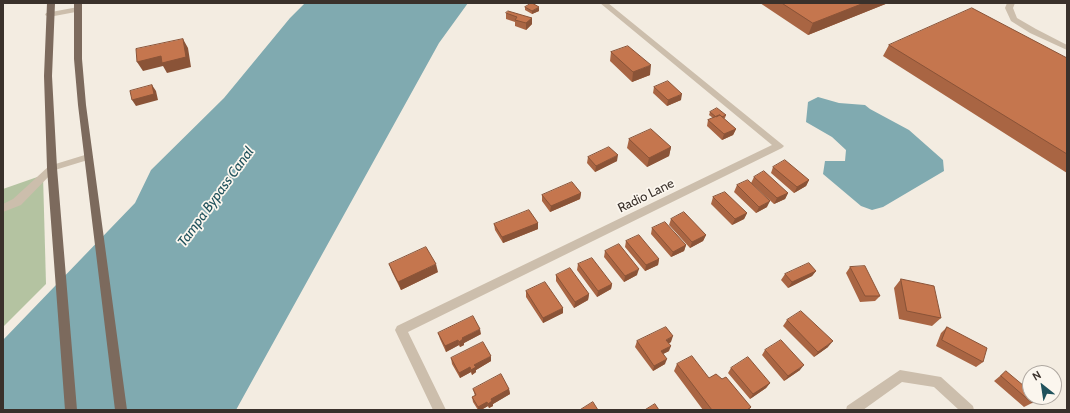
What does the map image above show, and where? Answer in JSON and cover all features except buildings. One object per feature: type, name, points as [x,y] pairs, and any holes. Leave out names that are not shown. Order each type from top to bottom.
[{"type":"main road","points":[[51,3],[49,15],[48,76],[52,168],[71,410]]},
{"type":"main road","points":[[78,6],[79,70],[88,157],[121,410]]},
{"type":"street","name":"Radio Lane","points":[[440,410],[401,330],[779,146],[604,3]]},
{"type":"street","points":[[1011,3],[1009,8],[1014,19],[1033,31],[1067,48]]},
{"type":"street","points":[[49,15],[78,6]]},
{"type":"street","points":[[3,208],[17,202],[52,168],[88,157]]},
{"type":"street","points":[[852,410],[900,376],[937,381],[968,410]]},
{"type":"green space","points":[[43,175],[46,284],[3,327],[3,189]]},
{"type":"water","name":"Tampa Bypass Canal","points":[[305,3],[468,3],[439,43],[236,410],[3,410],[3,340],[135,203],[151,170],[224,98],[290,18]]},
{"type":"water","points":[[818,97],[839,103],[865,105],[909,130],[943,160],[944,171],[883,207],[872,210],[861,206],[823,174],[825,161],[845,161],[846,150],[832,137],[806,122],[808,102]]}]
